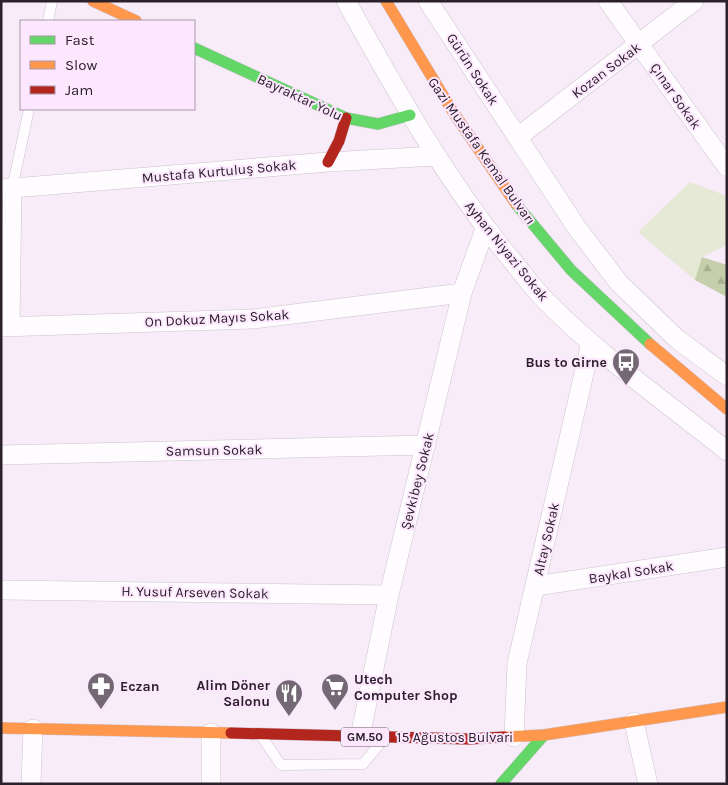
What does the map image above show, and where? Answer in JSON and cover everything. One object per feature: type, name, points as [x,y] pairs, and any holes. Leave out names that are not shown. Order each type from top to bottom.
[{"type":"main road","points":[[93,1],[134,20]]},
{"type":"main road","name":"Gazi Mustafa Kemal Bulvarı","points":[[386,1],[449,108],[527,219],[633,331],[727,409]]},
{"type":"main road","name":"Bayraktar Yolu","points":[[195,48],[346,118],[372,125],[390,124],[410,115]]},
{"type":"main road","points":[[328,162],[340,141],[346,118]]},
{"type":"main road","name":"15 Ağustos Bulvari","points":[[1,728],[360,737],[514,737],[544,735],[727,707]]},
{"type":"main road","points":[[501,784],[544,735]]},
{"type":"street","name":"Ayhan Niyazi Sokak","points":[[346,1],[410,115],[436,156],[485,229],[545,300],[591,343],[727,451]]},
{"type":"street","name":"Gürün Sokak","points":[[428,1],[577,228],[619,283],[677,339],[727,376]]},
{"type":"street","name":"Çınar Sokak","points":[[608,1],[727,167]]},
{"type":"street","name":"Kozan Sokak","points":[[518,137],[694,1]]},
{"type":"street","name":"Mustafa Kurtuluş Sokak","points":[[7,189],[328,162],[436,156]]},
{"type":"street","points":[[6,326],[7,189]]},
{"type":"street","name":"Şevkibey Sokak","points":[[360,737],[390,594],[462,293],[485,229]]},
{"type":"street","name":"On Dokuz Mayıs Sokak","points":[[6,326],[254,319],[462,293]]},
{"type":"street","name":"Altay Sokak","points":[[514,737],[517,663],[591,343]]},
{"type":"street","name":"Samsun Sokak","points":[[1,455],[426,445]]},
{"type":"street","name":"Baykal Sokak","points":[[536,586],[727,557]]},
{"type":"street","name":"H. Yusuf Arseven Sokak","points":[[1,590],[390,594]]},
{"type":"street","points":[[634,722],[648,784]]},
{"type":"street","points":[[31,784],[33,729]]},
{"type":"street","points":[[210,734],[211,784]]},
{"type":"lane","points":[[48,20],[52,1]]},
{"type":"lane","points":[[7,189],[29,110]]},
{"type":"lane","points":[[260,734],[281,765],[363,764],[384,737]]},
{"type":"green space","points":[[690,182],[727,196],[727,245],[702,257],[695,280],[638,232]]},
{"type":"green space","points":[[702,257],[727,265],[727,297],[695,280]]},
{"type":"traffic: fast","points":[[195,48],[346,118],[378,124],[410,115]]},
{"type":"traffic: fast","points":[[516,204],[571,270],[650,344]]},
{"type":"traffic: fast","points":[[501,784],[544,735]]},
{"type":"traffic: slow","points":[[93,1],[134,20]]},
{"type":"traffic: slow","points":[[386,1],[453,112],[516,204]]},
{"type":"traffic: slow","points":[[650,344],[727,409]]},
{"type":"traffic: slow","points":[[504,737],[544,735],[727,707]]},
{"type":"traffic: slow","points":[[1,728],[231,733]]},
{"type":"traffic: jam","points":[[328,162],[339,141],[346,118]]},
{"type":"traffic: jam","points":[[231,733],[469,739],[504,737]]},
{"type":"place","name":"Bus to Girne","points":[[626,386]]},
{"type":"place","name":"Eczan","points":[[101,710]]},
{"type":"place","name":"Utech Computer Shop","points":[[335,711]]},
{"type":"place","name":"Alim Döner Salonu","points":[[289,717]]}]
